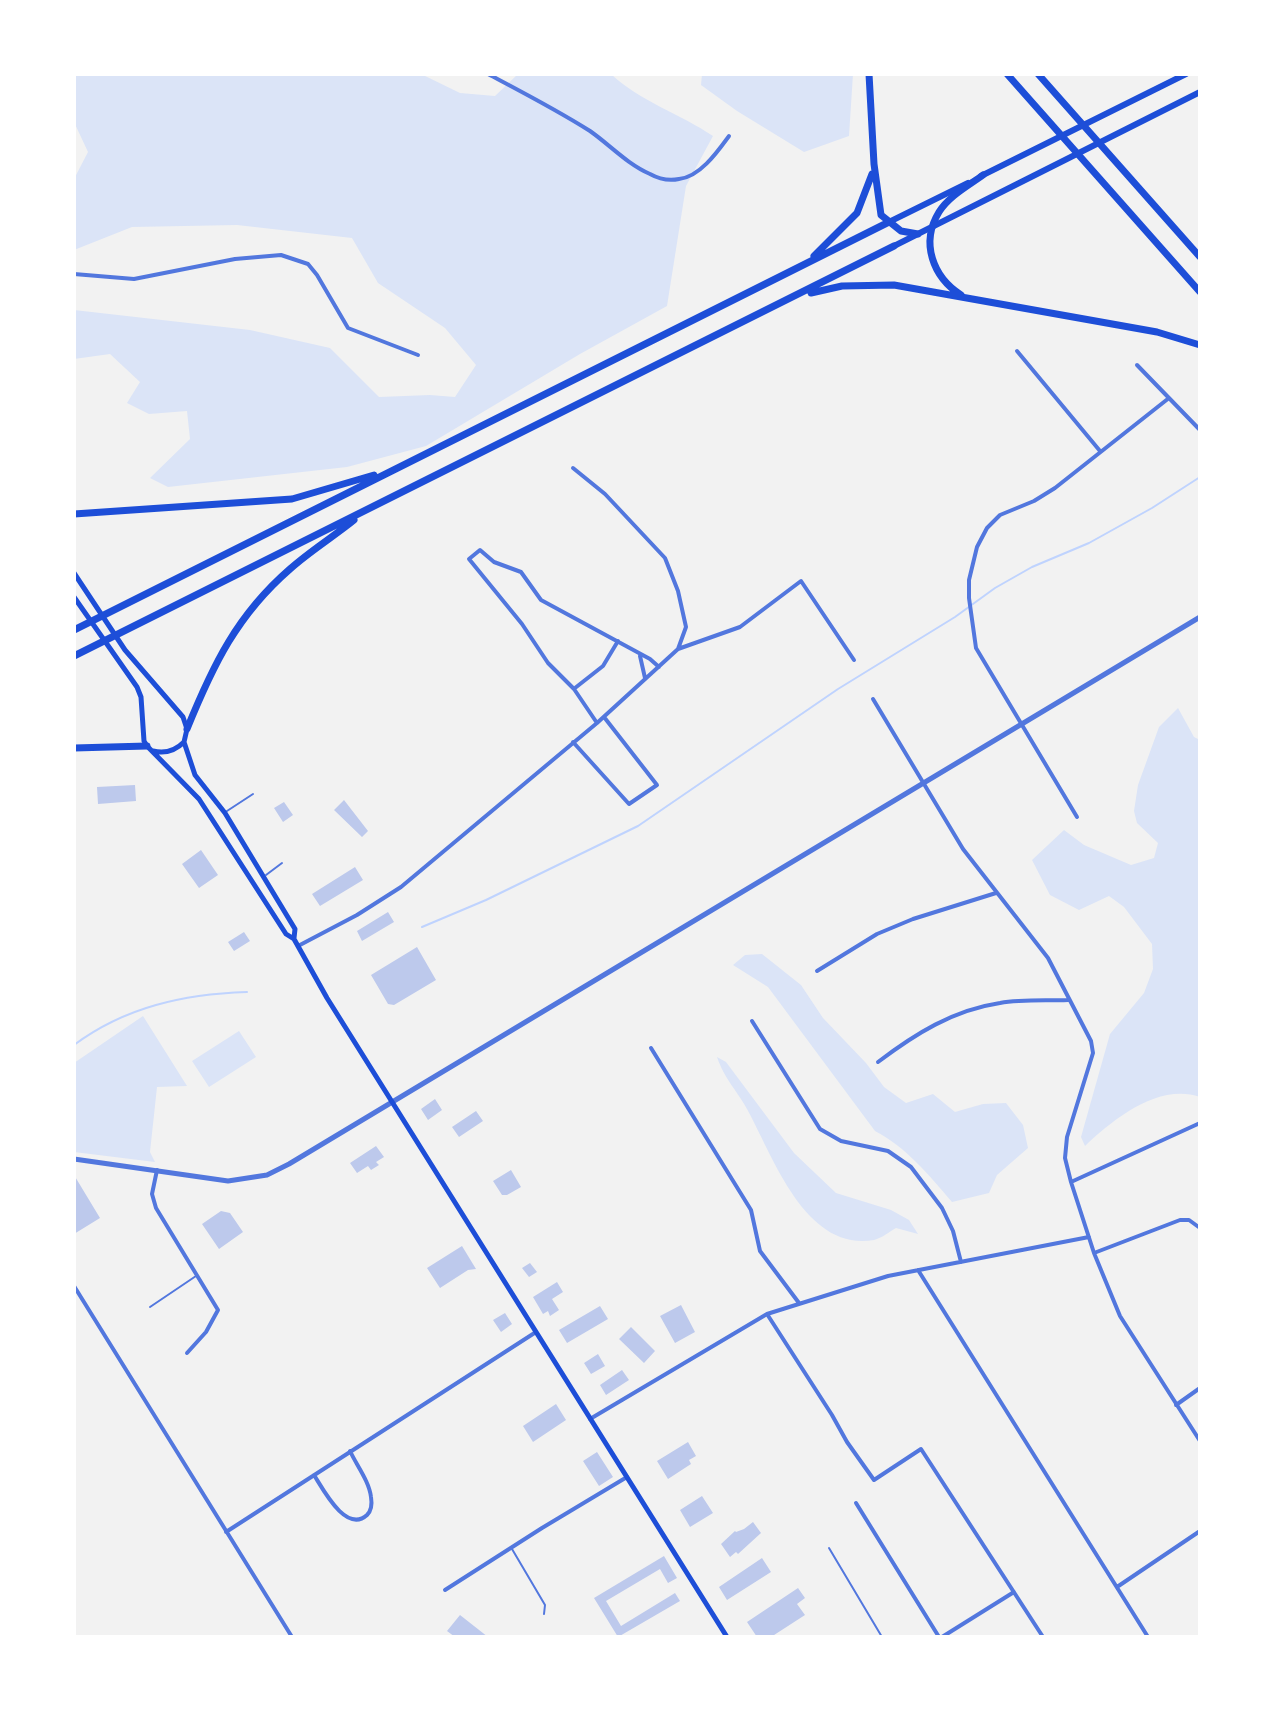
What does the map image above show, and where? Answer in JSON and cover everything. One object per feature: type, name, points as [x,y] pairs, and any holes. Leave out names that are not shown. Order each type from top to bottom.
[{"type":"highway","points":[[869,74],[874,164],[881,215],[901,231],[918,234]]},
{"type":"highway","points":[[1007,74],[1200,292]]},
{"type":"highway","points":[[1038,74],[1200,257]]},
{"type":"highway","points":[[74,630],[1186,74]]},
{"type":"highway","points":[[76,655],[1200,92]]},
{"type":"highway","points":[[803,266],[827,246],[857,213],[871,182],[874,164]]},
{"type":"highway","points":[[967,299],[951,288],[934,268],[931,253],[933,226],[947,203],[983,175]]},
{"type":"highway","points":[[771,308],[819,289],[894,285],[1157,332],[1200,345]]},
{"type":"highway","points":[[74,514],[292,499],[353,483],[409,462]]},
{"type":"highway","points":[[187,729],[218,655],[252,607],[292,567],[369,509]]},
{"type":"highway","points":[[74,748],[148,747]]},
{"type":"main road","points":[[74,573],[125,650],[183,717],[187,729],[184,742],[195,775],[225,813],[265,876],[295,929],[294,939]]},
{"type":"main road","points":[[74,597],[137,687],[148,747],[199,799],[286,934],[294,939],[391,1101],[724,1636]]},
{"type":"main road","points":[[148,747],[161,753],[184,742]]},
{"type":"street","points":[[488,74],[581,126],[648,174],[665,180],[683,179],[695,173],[729,136]]},
{"type":"street","points":[[74,274],[134,279],[235,259],[281,255],[308,264],[348,328],[418,355]]},
{"type":"street","points":[[1017,351],[1100,451]]},
{"type":"street","points":[[1137,365],[1200,430]]},
{"type":"street","points":[[1077,817],[976,648],[969,580],[977,547],[987,528],[1000,515],[1034,501],[1055,488],[1169,398]]},
{"type":"street","points":[[573,468],[605,494],[665,558],[678,591],[686,627],[678,649]]},
{"type":"street","points":[[597,723],[574,689],[548,663],[522,624],[469,559],[480,550],[494,562],[521,572],[541,600],[659,667]]},
{"type":"street","points":[[298,946],[357,915],[401,887],[604,717],[678,649],[740,627],[801,581],[854,660]]},
{"type":"street","points":[[74,1159],[228,1181],[267,1175],[1200,617]]},
{"type":"street","points":[[574,689],[603,666],[618,641]]},
{"type":"street","points":[[639,654],[645,680]]},
{"type":"street","points":[[873,699],[963,849],[1048,958],[1091,1041],[1093,1053],[1067,1137],[1065,1158],[1071,1182],[1094,1253],[1123,1324],[1200,1441]]},
{"type":"street","points":[[573,742],[629,804],[657,785],[604,717]]},
{"type":"street","points":[[817,971],[902,923],[996,893]]},
{"type":"street","points":[[878,1062],[911,1037],[972,1010],[1000,1003],[1068,1000]]},
{"type":"street","points":[[752,1021],[820,1129],[841,1141],[888,1151],[911,1167],[942,1208],[953,1231],[961,1262]]},
{"type":"street","points":[[651,1048],[751,1210],[760,1251],[799,1303]]},
{"type":"street","points":[[1071,1182],[1200,1123]]},
{"type":"street","points":[[157,1170],[152,1194],[156,1208],[218,1310],[206,1332],[187,1353]]},
{"type":"street","points":[[1094,1253],[1180,1220],[1189,1220],[1200,1228]]},
{"type":"street","points":[[590,1419],[767,1314],[875,1279],[1089,1237]]},
{"type":"street","points":[[918,1270],[1148,1637]]},
{"type":"street","points":[[74,1286],[292,1637]]},
{"type":"street","points":[[767,1314],[874,1480],[921,1449],[1043,1637]]},
{"type":"street","points":[[226,1532],[536,1332]]},
{"type":"street","points":[[1176,1405],[1200,1388]]},
{"type":"street","points":[[314,1475],[338,1510],[352,1519],[367,1515],[372,1497],[350,1451]]},
{"type":"street","points":[[445,1590],[627,1477]]},
{"type":"street","points":[[856,1503],[940,1637],[1014,1592]]},
{"type":"street","points":[[1117,1587],[1200,1531]]},
{"type":"lane","points":[[225,813],[253,794]]},
{"type":"lane","points":[[265,876],[282,863]]},
{"type":"lane","points":[[150,1307],[197,1275]]},
{"type":"lane","points":[[512,1548],[545,1605],[544,1614]]},
{"type":"lane","points":[[829,1548],[882,1637]]},
{"type":"shaded area","points":[[74,74],[421,74],[460,93],[495,96],[518,74],[611,74],[634,92],[713,136],[686,186],[667,306],[426,446],[347,467],[168,487],[150,478],[190,439],[187,411],[149,414],[127,403],[140,382],[110,354],[74,359],[74,310],[250,330],[330,348],[379,397],[455,397],[476,365],[445,328],[378,283],[352,238],[237,225],[132,227],[74,250],[74,179],[88,152],[74,122]]},
{"type":"shaded area","points":[[702,74],[853,74],[849,136],[804,152],[701,85]]},
{"type":"shaded area","points":[[1178,708],[1194,737],[1200,740],[1200,1097],[1184,1094],[1153,1099],[1123,1115],[1085,1146],[1081,1137],[1110,1034],[1144,993],[1153,969],[1152,944],[1124,907],[1109,896],[1079,910],[1050,895],[1032,860],[1064,830],[1084,845],[1131,865],[1154,858],[1158,843],[1137,823],[1134,811],[1138,785],[1159,727]]},
{"type":"shaded area","points":[[762,954],[801,985],[823,1018],[866,1063],[884,1087],[906,1103],[933,1094],[955,1112],[983,1104],[1006,1103],[1023,1125],[1028,1148],[997,1175],[989,1193],[952,1202],[907,1154],[875,1131],[768,987],[733,965],[745,955]]},
{"type":"shaded area","points":[[143,1016],[187,1086],[157,1087],[150,1152],[155,1162],[74,1152],[74,1063]]},
{"type":"shaded area","points":[[239,1031],[256,1057],[209,1087],[192,1061]]},
{"type":"shaded area","points":[[717,1057],[726,1062],[794,1153],[836,1193],[891,1210],[909,1220],[918,1234],[896,1228],[874,1240],[850,1240],[829,1231],[810,1216],[780,1174]]},
{"type":"building","points":[[135,785],[136,801],[98,804],[97,787]]},
{"type":"building","points":[[344,800],[368,831],[362,837],[334,810]]},
{"type":"building","points":[[284,802],[293,815],[283,822],[274,808]]},
{"type":"building","points":[[201,850],[218,875],[199,888],[182,864]]},
{"type":"building","points":[[355,867],[363,880],[320,906],[312,894]]},
{"type":"building","points":[[388,912],[394,922],[362,941],[357,931]]},
{"type":"building","points":[[244,932],[250,941],[234,951],[228,942]]},
{"type":"building","points":[[417,947],[436,980],[394,1005],[388,1004],[371,975]]},
{"type":"building","points":[[435,1099],[442,1110],[428,1120],[421,1109]]},
{"type":"building","points":[[476,1111],[483,1121],[459,1137],[452,1127]]},
{"type":"building","points":[[376,1146],[384,1157],[376,1162],[379,1165],[371,1170],[368,1166],[357,1173],[350,1163]]},
{"type":"building","points":[[511,1170],[521,1187],[502,1195],[493,1181]]},
{"type":"building","points":[[74,1175],[100,1218],[74,1234]]},
{"type":"building","points":[[221,1211],[230,1213],[243,1232],[219,1249],[202,1224]]},
{"type":"building","points":[[462,1246],[476,1269],[468,1270],[440,1288],[427,1268]]},
{"type":"building","points":[[530,1263],[537,1272],[529,1277],[522,1268]]},
{"type":"building","points":[[557,1282],[563,1292],[552,1299],[559,1310],[550,1316],[548,1311],[543,1314],[533,1297]]},
{"type":"building","points":[[681,1305],[695,1332],[675,1343],[660,1316]]},
{"type":"building","points":[[600,1306],[608,1319],[567,1343],[559,1330]]},
{"type":"building","points":[[505,1313],[512,1324],[501,1332],[493,1320]]},
{"type":"building","points":[[631,1327],[655,1351],[644,1363],[619,1339]]},
{"type":"building","points":[[598,1354],[605,1366],[591,1374],[584,1363]]},
{"type":"building","points":[[622,1370],[629,1380],[606,1395],[600,1385]]},
{"type":"building","points":[[556,1404],[566,1420],[533,1442],[523,1426]]},
{"type":"building","points":[[688,1442],[696,1456],[689,1460],[691,1464],[668,1479],[657,1461]]},
{"type":"building","points":[[597,1452],[613,1477],[599,1486],[583,1461]]},
{"type":"building","points":[[702,1496],[713,1513],[690,1527],[680,1510]]},
{"type":"building","points":[[753,1522],[761,1533],[738,1554],[736,1552],[730,1557],[721,1544],[735,1531]]},
{"type":"building","points":[[664,1556],[677,1578],[668,1583],[660,1569],[606,1601],[621,1626],[675,1593],[680,1601],[618,1637],[594,1598]]},
{"type":"building","points":[[762,1558],[771,1572],[727,1600],[719,1587]]},
{"type":"building","points":[[798,1588],[805,1598],[797,1604],[805,1615],[771,1637],[757,1637],[747,1622]]},
{"type":"building","points":[[460,1615],[488,1637],[455,1637],[447,1631]]},
{"type":"waterway","points":[[422,927],[486,900],[638,826],[838,689],[955,617],[995,588],[1032,567],[1089,543],[1200,477]]},
{"type":"waterway","points":[[74,1045],[114,1021],[156,1005],[201,996],[247,992]]}]
